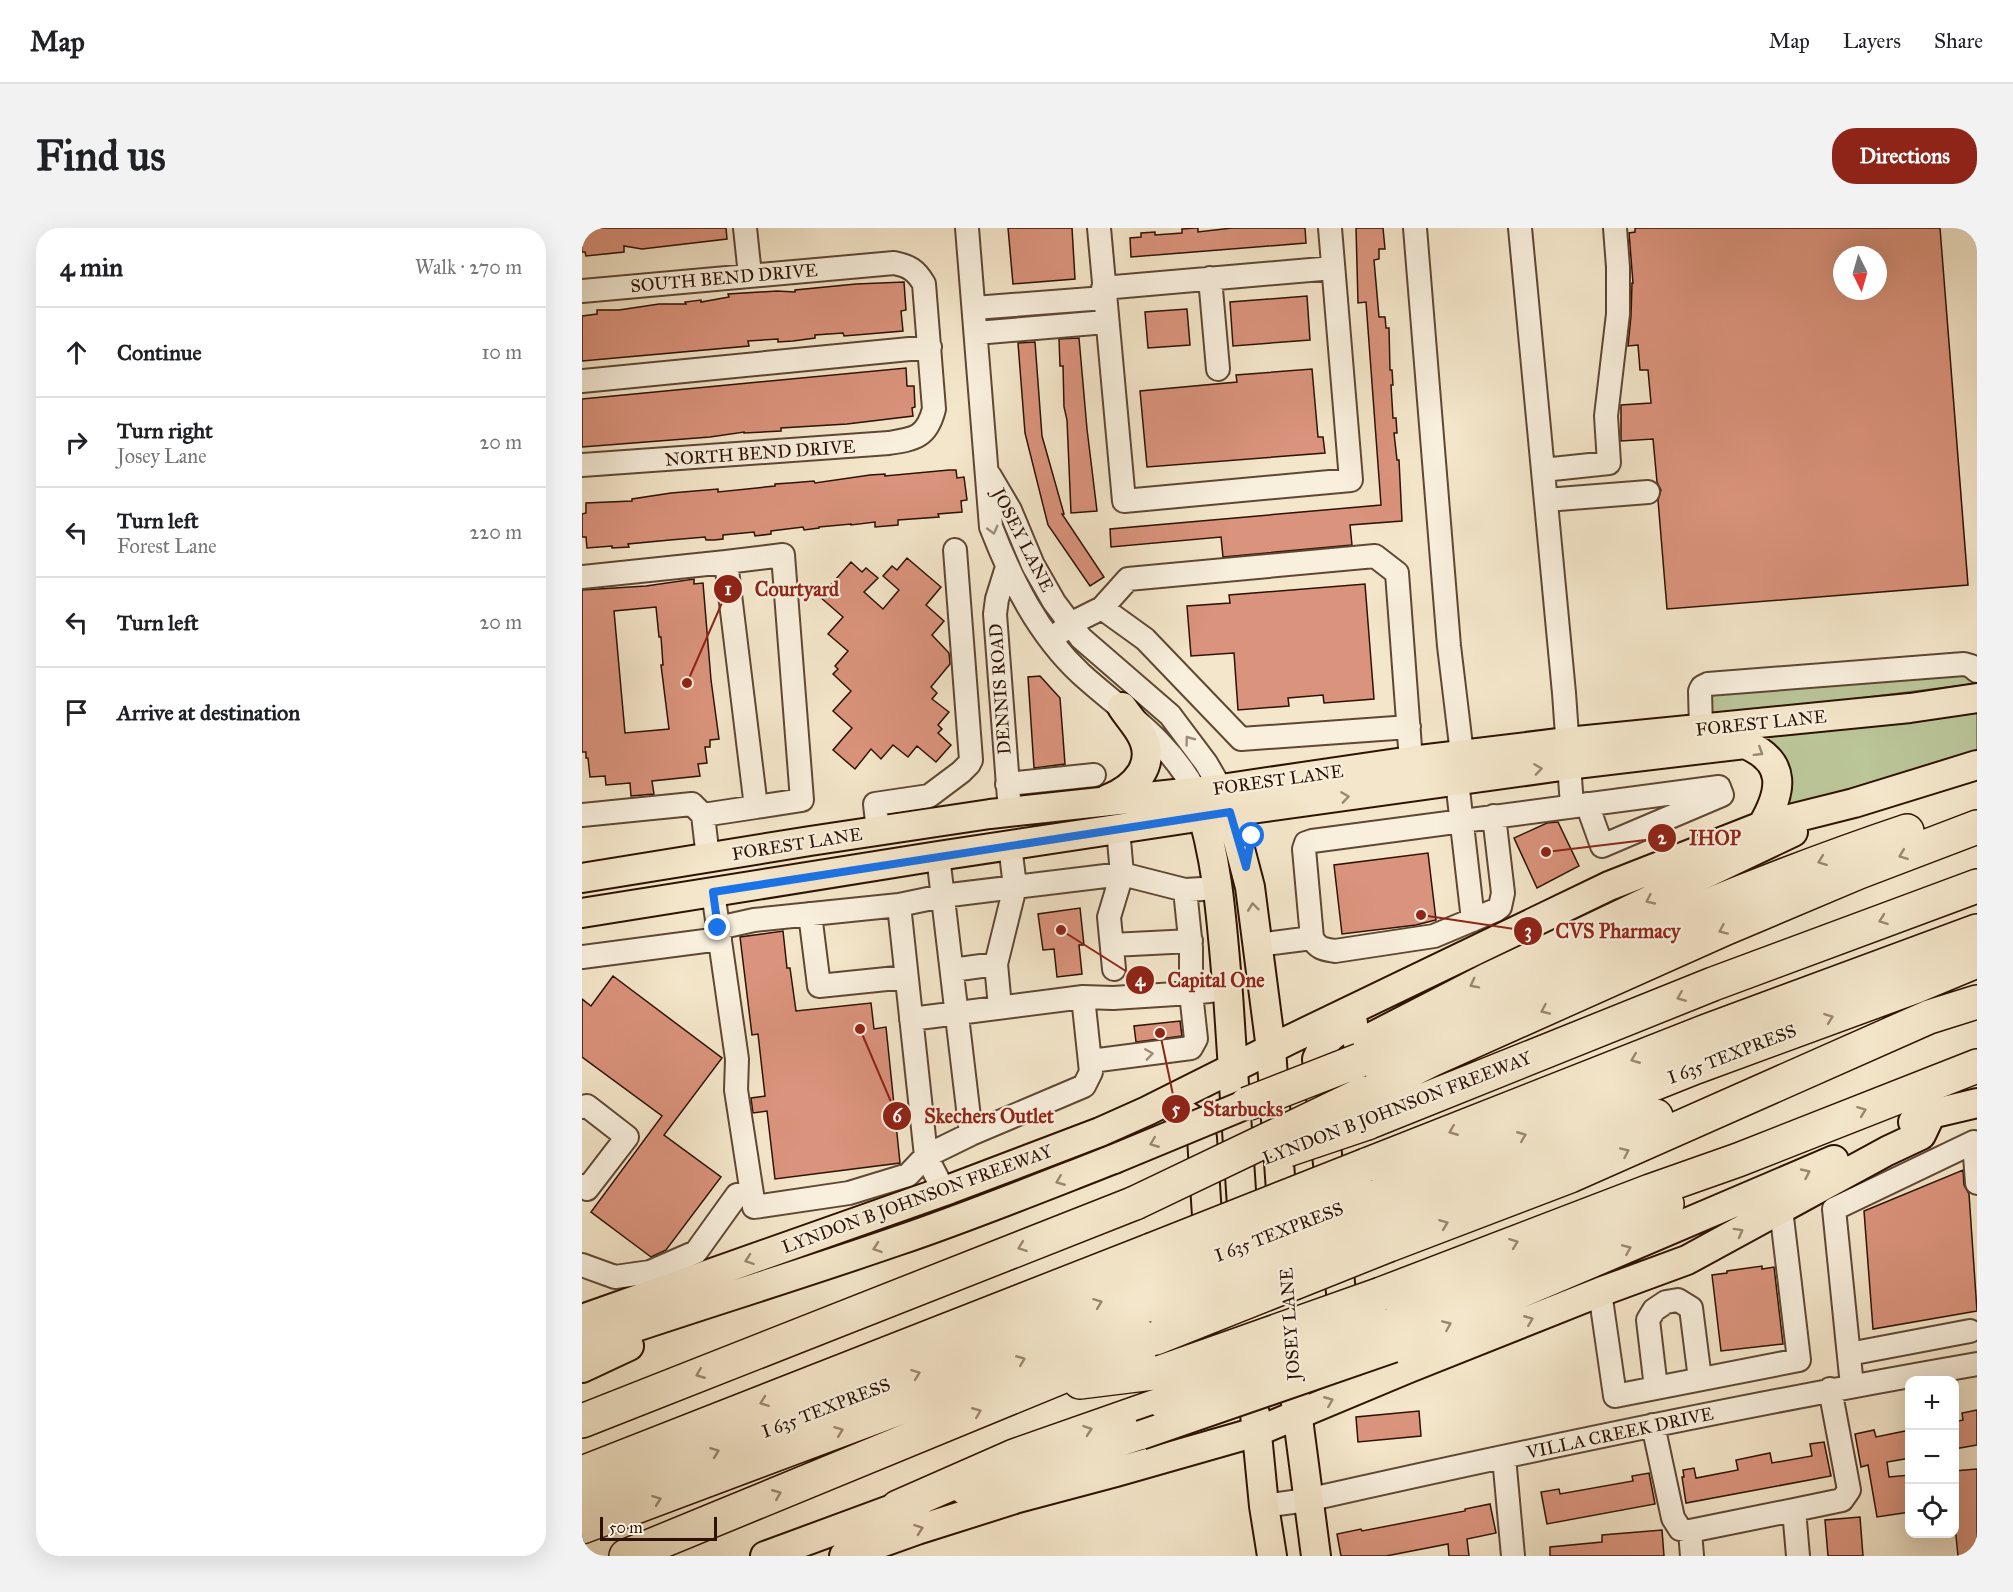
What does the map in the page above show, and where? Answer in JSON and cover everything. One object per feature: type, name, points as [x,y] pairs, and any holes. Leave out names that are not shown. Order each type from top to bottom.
[{"type":"highway","points":[[1247,1104],[1359,1052],[1713,903],[1848,850],[1977,809]]},
{"type":"highway","points":[[582,1421],[1135,1203],[1366,1108],[1431,1060],[1724,929],[1859,872],[1977,827]]},
{"type":"highway","name":"LYNDON B JOHNSON FREEWAY","points":[[1366,1108],[1702,989],[1977,886]]},
{"type":"highway","points":[[1709,1030],[1977,908]]},
{"type":"highway","name":"I 635 TEXPRESS","points":[[582,1473],[1154,1279],[1709,1030],[1977,931]]},
{"type":"highway","name":"I 635 TEXPRESS","points":[[582,1504],[1696,1067],[1914,987],[1977,961]]},
{"type":"highway","points":[[1914,987],[1977,975]]},
{"type":"highway","points":[[626,1556],[1156,1338],[1580,1144],[1929,1017],[1977,1002]]},
{"type":"highway","points":[[898,1507],[1163,1387],[1392,1334],[1655,1212],[1738,1160],[1977,1066]]},
{"type":"highway","points":[[582,1527],[894,1410],[1154,1279],[1389,1231]]},
{"type":"highway","points":[[1037,1388],[1163,1387]]},
{"type":"main road","name":"FOREST LANE","points":[[582,878],[878,831],[932,810],[1010,812],[1098,789],[1212,802],[1287,805],[1460,768],[1568,753],[1702,739],[1977,698]]},
{"type":"main road","points":[[1098,789],[1122,794],[1136,782],[1146,766],[1147,751],[1142,735],[1122,708]]},
{"type":"main road","points":[[1702,739],[1745,744],[1759,750],[1769,759],[1778,782],[1777,795],[1762,826]]},
{"type":"main road","name":"FOREST LANE","points":[[582,914],[1118,829],[1212,802],[1411,761],[1460,768]]},
{"type":"main road","name":"LYNDON B JOHNSON FREEWAY","points":[[582,1319],[944,1191],[1100,1132],[1609,886],[1762,826],[1854,803],[1977,765]]},
{"type":"main road","name":"JOSEY LANE","points":[[1212,802],[1246,867],[1258,945],[1271,1049],[1296,1414],[1316,1556]]},
{"type":"main road","name":"JOSEY LANE","points":[[1212,802],[1233,1067],[1256,1432],[1272,1556]]},
{"type":"main road","points":[[1359,1052],[1527,958],[1854,803]]},
{"type":"main road","points":[[1246,867],[1252,836],[1258,823],[1287,805]]},
{"type":"main road","points":[[932,810],[938,856]]},
{"type":"main road","points":[[1118,829],[1166,832],[1186,837],[1204,853],[1217,878]]},
{"type":"main road","points":[[708,858],[713,892]]},
{"type":"main road","points":[[1390,991],[1371,1013],[1335,1032],[1323,1042],[1317,1059],[1348,1356],[1356,1371],[1365,1376],[1377,1376],[1392,1334]]},
{"type":"main road","points":[[765,1556],[898,1507],[1018,1475],[1142,1435],[1392,1334],[1801,1175],[1931,1114],[1977,1102]]},
{"type":"main road","points":[[582,1345],[1001,1204],[1247,1104]]},
{"type":"main road","points":[[1116,1472],[1143,1451],[1190,1435],[1208,1422],[1218,1401],[1202,1138],[1198,1124],[1181,1113],[1166,1110],[1147,1111]]},
{"type":"main road","points":[[844,1556],[1018,1498],[1256,1432],[1296,1414],[1392,1334],[1600,1292],[1687,1260],[1887,1151],[1921,1135],[1931,1114]]},
{"type":"main road","points":[[582,1368],[771,1283]]},
{"type":"street","points":[[745,228],[757,274]]},
{"type":"street","points":[[757,274],[760,228]]},
{"type":"street","points":[[967,228],[987,472]]},
{"type":"street","points":[[1099,228],[1124,501],[1351,480],[1330,228]]},
{"type":"street","points":[[1415,228],[1460,768],[1462,820],[1473,920]]},
{"type":"street","points":[[1494,816],[1503,901],[1496,910],[1434,936],[1335,951],[1321,949],[1315,944],[1312,938],[1304,849],[1306,843],[1462,820],[1580,805],[1719,787],[1722,795],[1602,846],[1580,805],[1568,753],[1520,228]]},
{"type":"street","points":[[1543,470],[1609,463],[1606,416],[1618,314],[1615,228]]},
{"type":"street","name":"SOUTH BEND DRIVE","points":[[582,291],[894,263],[905,265],[918,273],[924,284],[930,348]]},
{"type":"street","points":[[974,308],[1210,279],[1334,268]]},
{"type":"street","points":[[1210,279],[1218,369]]},
{"type":"street","points":[[976,333],[1106,322]]},
{"type":"street","points":[[582,381],[930,348]]},
{"type":"street","name":"NORTH BEND DRIVE","points":[[588,466],[909,440],[923,433],[931,422],[934,409],[930,348]]},
{"type":"street","name":"JOSEY LANE","points":[[987,472],[991,527],[1006,567],[1031,613],[1080,673],[1145,726],[1212,802]]},
{"type":"street","name":"JOSEY LANE","points":[[987,472],[1010,510],[1033,565],[1054,602],[1081,638],[1170,715],[1206,763],[1212,802]]},
{"type":"street","points":[[1546,500],[1648,492]]},
{"type":"street","points":[[932,810],[971,760],[955,550]]},
{"type":"street","points":[[582,577],[783,555],[802,800],[703,815]]},
{"type":"street","points":[[1051,640],[1070,624],[1102,609],[1128,579],[1375,555],[1397,573],[1411,761]]},
{"type":"street","points":[[726,561],[756,807]]},
{"type":"street","name":"DENNIS ROAD","points":[[1006,567],[995,614],[1010,812]]},
{"type":"street","points":[[1102,609],[1145,639],[1241,740],[1409,727]]},
{"type":"street","points":[[1702,739],[1700,691],[1708,684],[1964,664],[1977,671]]},
{"type":"street","points":[[1007,784],[1098,789]]},
{"type":"street","points":[[582,815],[692,804],[703,815],[708,858]]},
{"type":"street","points":[[1114,969],[1109,917],[1122,874],[1118,829]]},
{"type":"street","points":[[1000,1007],[996,964],[1015,887],[1010,845]]},
{"type":"street","points":[[938,856],[971,1134]]},
{"type":"street","points":[[582,957],[719,933],[754,920],[899,905],[942,896],[1122,874],[1185,890],[1217,878]]},
{"type":"street","points":[[1090,1061],[1191,1048],[1196,1039],[1191,993],[1191,945],[1185,890]]},
{"type":"street","points":[[713,892],[736,1059],[736,1090],[754,1207],[849,1193],[908,1175],[926,1155],[1084,1086],[1091,1072],[1083,997]]},
{"type":"street","points":[[899,905],[926,1155],[944,1191]]},
{"type":"street","points":[[810,914],[819,986],[906,977]]},
{"type":"street","points":[[1258,945],[1312,938]]},
{"type":"street","points":[[1112,945],[1224,947]]},
{"type":"street","points":[[951,970],[996,964]]},
{"type":"street","points":[[911,1019],[1083,997],[1113,998],[1227,989]]},
{"type":"street","points":[[582,1107],[587,1106],[627,1137],[587,1189],[582,1186]]},
{"type":"street","points":[[1653,1425],[1673,1518],[1680,1529],[1690,1531],[1842,1500],[1849,1490],[1841,1388],[1848,1354],[1834,1209],[1974,1142],[1977,1183]]},
{"type":"street","points":[[582,1265],[615,1277],[650,1272],[696,1252],[737,1195],[752,1192]]},
{"type":"street","points":[[1615,1396],[1799,1360],[1781,1209]]},
{"type":"street","points":[[1600,1292],[1621,1432]]},
{"type":"street","points":[[1656,1388],[1648,1320],[1654,1310],[1666,1302],[1678,1300],[1691,1308],[1700,1379]]},
{"type":"street","points":[[1848,1354],[1974,1330],[1976,1364]]},
{"type":"street","name":"VILLA CREEK DRIVE","points":[[1264,1506],[1307,1500],[1653,1425],[1976,1364]]},
{"type":"street","points":[[1504,1457],[1513,1556]]},
{"type":"street","points":[[1794,1510],[1798,1556]]},
{"type":"street","points":[[1690,1531],[1692,1556]]},
{"type":"green space","points":[[1962,674],[1970,677],[1972,684],[1707,717],[1710,695]]},
{"type":"green space","points":[[1977,704],[1977,753],[1787,807],[1759,735]]},
{"type":"building","points":[[582,228],[726,228],[727,239],[642,249],[624,246],[624,252],[586,256],[585,252],[582,252]]},
{"type":"building","points":[[1008,228],[1072,228],[1075,279],[1013,284]]},
{"type":"building","points":[[1198,228],[1198,232],[1232,228],[1305,228],[1306,243],[1131,257],[1130,238],[1141,237],[1141,233],[1155,232],[1155,235],[1182,233],[1182,229]]},
{"type":"building","points":[[1356,228],[1383,228],[1385,249],[1379,249],[1379,259],[1374,260],[1379,317],[1385,317],[1386,328],[1389,328],[1393,418],[1396,418],[1397,433],[1394,433],[1397,460],[1399,460],[1402,521],[1350,525],[1352,545],[1223,557],[1221,537],[1111,547],[1110,529],[1381,505],[1366,302],[1358,303]]},
{"type":"building","points":[[1635,228],[1940,228],[1968,585],[1667,609],[1658,500],[1661,490],[1657,482],[1653,439],[1621,441],[1621,405],[1651,403],[1648,370],[1640,370],[1638,345],[1628,346],[1633,283],[1629,233],[1635,232]]},
{"type":"building","points":[[904,282],[906,310],[901,311],[903,331],[844,336],[843,333],[815,335],[815,338],[778,342],[778,339],[748,341],[749,346],[582,361],[582,316],[597,314],[597,310],[619,310],[659,304],[686,304],[685,302],[701,300],[701,302],[729,297],[728,294],[795,292],[795,290],[856,284]]},
{"type":"building","points":[[1307,296],[1310,340],[1233,346],[1230,302]]},
{"type":"building","points":[[1187,309],[1190,345],[1148,348],[1145,312]]},
{"type":"building","points":[[1079,338],[1097,511],[1071,513],[1067,420],[1059,339]]},
{"type":"building","points":[[1035,342],[1042,436],[1064,514],[1062,514],[1104,577],[1090,586],[1048,525],[1025,433],[1018,343]]},
{"type":"building","points":[[906,368],[907,386],[914,386],[913,416],[847,424],[781,428],[781,431],[744,432],[710,437],[582,447],[582,399]]},
{"type":"building","points":[[1312,369],[1318,437],[1323,437],[1325,453],[1147,467],[1140,391],[1237,382],[1236,375]]},
{"type":"building","points":[[956,470],[957,478],[964,477],[967,500],[961,501],[962,512],[938,514],[939,517],[898,520],[898,525],[875,527],[875,522],[804,530],[803,527],[771,531],[771,534],[755,536],[754,532],[723,535],[723,539],[706,540],[705,537],[628,544],[629,547],[612,548],[612,546],[587,548],[586,537],[582,537],[582,514],[586,513],[586,503],[632,501],[632,499],[671,493],[718,489],[718,492],[775,486],[775,484],[814,481],[815,483],[870,475],[885,474],[885,476]]},
{"type":"building","points":[[907,558],[941,587],[926,605],[944,621],[932,635],[949,653],[950,664],[931,687],[937,693],[932,699],[949,712],[938,725],[942,729],[938,733],[951,745],[936,762],[917,746],[908,757],[893,745],[881,759],[871,749],[855,769],[833,750],[852,728],[833,711],[851,691],[833,674],[838,669],[835,666],[848,651],[828,634],[843,617],[820,597],[851,562],[862,572],[866,568],[878,578],[864,592],[883,609],[899,590],[883,576],[892,566],[897,570]]},
{"type":"building","points":[[694,579],[694,584],[703,583],[711,680],[719,739],[710,740],[710,747],[705,747],[707,763],[698,764],[700,776],[652,781],[654,794],[631,796],[630,783],[606,785],[605,776],[590,777],[588,758],[586,758],[586,752],[582,752],[582,590],[646,586]],"holes":[[[656,607],[659,637],[661,637],[663,665],[661,665],[669,729],[625,733],[614,611]]]},
{"type":"building","points":[[1365,584],[1374,699],[1324,703],[1323,695],[1288,698],[1289,706],[1238,710],[1234,653],[1191,656],[1187,606],[1230,603],[1229,595]]},
{"type":"building","points":[[1040,676],[1060,698],[1065,764],[1034,768],[1028,677]]},
{"type":"building","points":[[1558,822],[1579,866],[1537,888],[1514,838],[1547,823]]},
{"type":"building","points":[[1428,853],[1436,920],[1416,925],[1342,934],[1334,865]]},
{"type":"building","points":[[1080,908],[1084,945],[1079,945],[1082,974],[1057,977],[1054,949],[1043,950],[1038,914]]},
{"type":"building","points":[[783,931],[787,968],[790,968],[796,1011],[871,1003],[874,1029],[886,1027],[900,1163],[775,1179],[767,1111],[753,1113],[751,1098],[765,1096],[758,1034],[752,1035],[740,937]]},
{"type":"building","points":[[613,976],[722,1058],[664,1135],[721,1177],[666,1250],[651,1257],[591,1212],[662,1116],[582,1057],[582,999],[591,1006]]},
{"type":"building","points":[[1180,1021],[1182,1036],[1136,1042],[1134,1026]]},
{"type":"building","points":[[1963,1170],[1964,1185],[1969,1194],[1977,1311],[1873,1329],[1864,1211]]},
{"type":"building","points":[[1762,1266],[1762,1269],[1774,1267],[1783,1344],[1721,1351],[1712,1275]]},
{"type":"building","points":[[1977,1410],[1977,1445],[1959,1448],[1959,1421],[1963,1420],[1962,1413]]},
{"type":"building","points":[[1419,1411],[1421,1436],[1358,1442],[1356,1417]]},
{"type":"building","points":[[1874,1430],[1876,1437],[1905,1431],[1905,1459],[1887,1462],[1889,1477],[1905,1475],[1905,1513],[1877,1517],[1868,1465],[1861,1467],[1855,1434]]},
{"type":"building","points":[[1824,1442],[1831,1476],[1686,1503],[1683,1470],[1694,1468],[1696,1478],[1738,1470],[1736,1460],[1770,1453],[1772,1463],[1812,1456],[1810,1444]]},
{"type":"building","points":[[1977,1469],[1977,1556],[1958,1556],[1956,1538],[1959,1538],[1959,1471]]},
{"type":"building","points":[[1649,1473],[1655,1504],[1547,1524],[1541,1492],[1559,1489],[1560,1494],[1633,1481],[1632,1476]]},
{"type":"building","points":[[1490,1504],[1496,1533],[1467,1539],[1469,1556],[1449,1556],[1448,1544],[1386,1556],[1341,1556],[1337,1534],[1465,1511],[1465,1509]]},
{"type":"building","points":[[1860,1517],[1863,1556],[1828,1556],[1825,1520]]},
{"type":"building","points":[[1662,1530],[1664,1556],[1550,1556],[1550,1547],[1602,1542],[1602,1535]]},
{"type":"place","name":"Courtyard","points":[[687,683]]},
{"type":"place","name":"IHOP","points":[[1546,852]]},
{"type":"place","name":"CVS Pharmacy","points":[[1421,915]]},
{"type":"place","name":"Capital One","points":[[1061,930]]},
{"type":"place","name":"Skechers Outlet","points":[[860,1029]]},
{"type":"place","name":"Starbucks","points":[[1160,1033]]},
{"type":"route","points":[[718,928],[713,892],[1230,812],[1246,867],[1252,836]]}]
